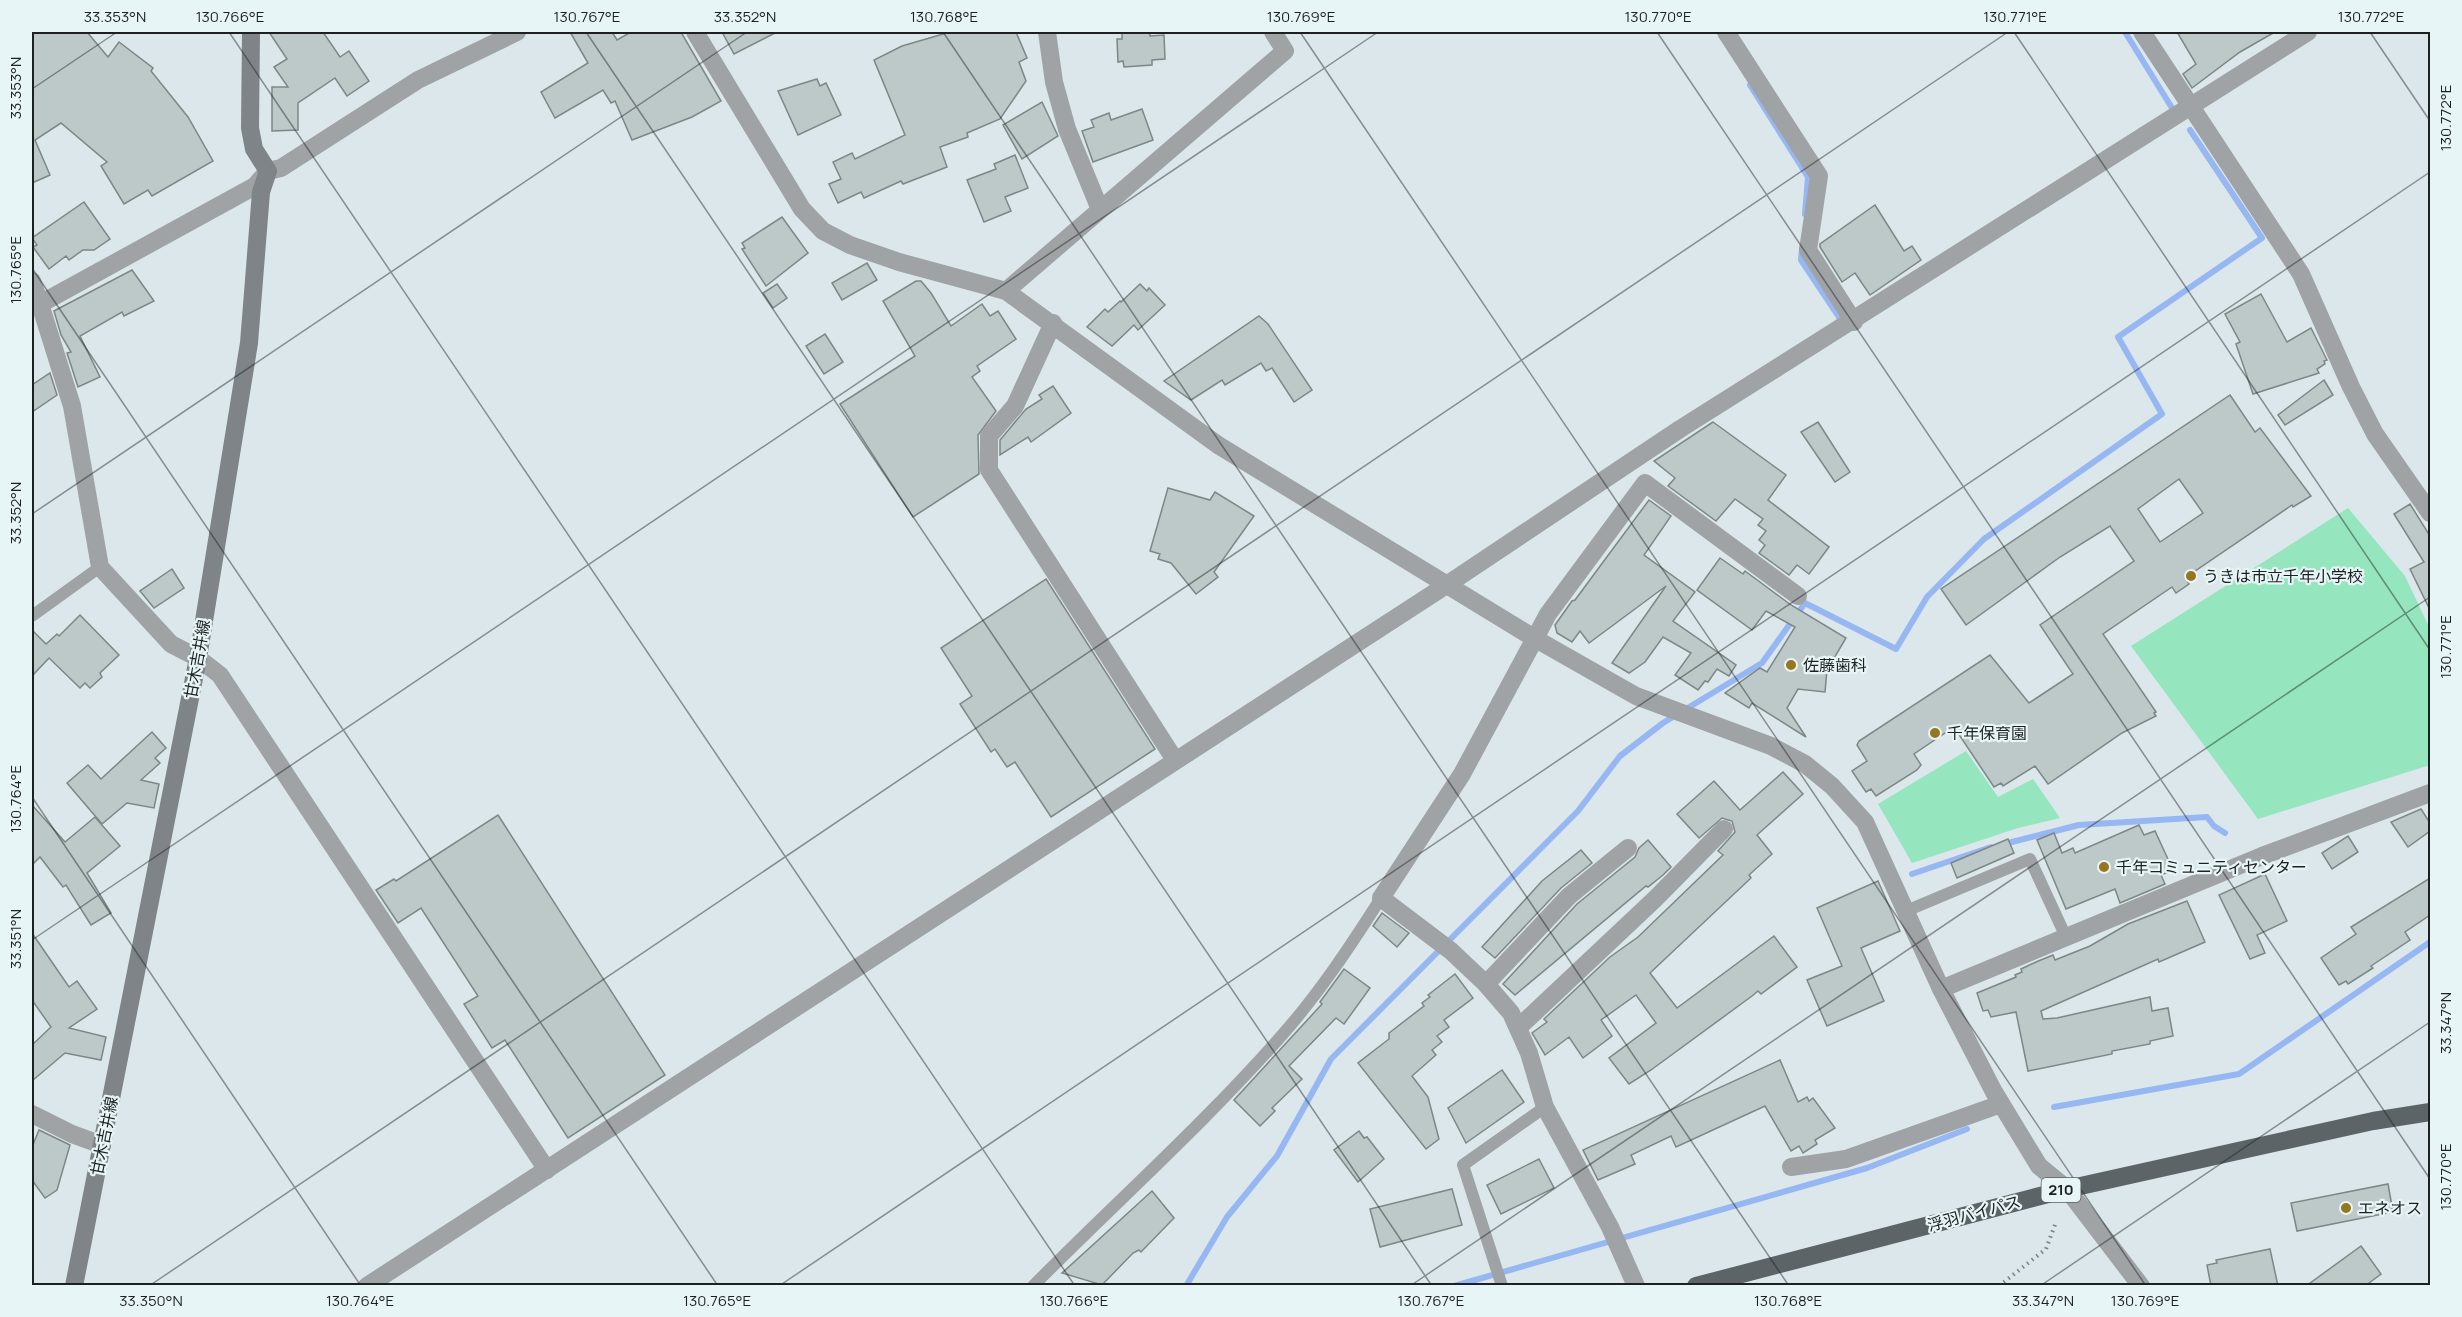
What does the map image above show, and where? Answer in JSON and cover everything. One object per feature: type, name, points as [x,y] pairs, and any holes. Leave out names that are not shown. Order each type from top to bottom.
[{"type":"highway","name":"浮羽バイパス","points":[[1696,1286],[2067,1189],[2373,1121],[2430,1112]]},
{"type":"main road","points":[[251,32],[250,128],[254,149],[268,171]]},
{"type":"main road","name":"甘木吉井線","points":[[74,1286],[198,658],[249,343],[261,192],[268,171]]},
{"type":"street","points":[[40,304],[255,186],[268,171],[281,168],[418,80],[517,32]]},
{"type":"street","points":[[695,32],[802,210],[823,231],[850,245],[898,262],[1006,291],[1218,445],[1534,638],[1636,696],[1770,746],[1805,764],[1832,786],[1865,822],[1941,989],[2001,1104],[2039,1166],[2067,1189],[2141,1286]]},
{"type":"street","points":[[1047,32],[1054,82],[1067,129],[1099,207]]},
{"type":"street","points":[[1006,291],[1099,207],[1285,51],[1273,32]]},
{"type":"street","points":[[1726,32],[1819,176],[1808,250],[1854,321]]},
{"type":"street","points":[[2142,32],[2301,273],[2375,434],[2430,513]]},
{"type":"street","points":[[367,1286],[1448,584],[1680,429],[2308,32]]},
{"type":"street","points":[[32,281],[72,406],[100,567],[171,644],[198,658],[220,675],[547,1170]]},
{"type":"street","points":[[1053,323],[1015,406],[989,436],[989,470],[1175,760]]},
{"type":"street","points":[[1636,1286],[1610,1227],[1545,1107],[1529,1053],[1511,1013],[1486,984],[1446,946],[1382,898],[1462,774],[1548,614],[1645,483],[1798,596]]},
{"type":"street","points":[[1941,989],[2262,856],[2430,793]]},
{"type":"street","points":[[1518,1028],[1655,899],[1724,829]]},
{"type":"street","points":[[1486,984],[1569,896],[1628,848]]},
{"type":"street","points":[[1791,1167],[1846,1159],[2001,1104]]},
{"type":"street","points":[[32,1114],[72,1134],[102,1145]]},
{"type":"lane","points":[[32,616],[100,567]]},
{"type":"lane","points":[[1906,910],[2030,859],[2066,937]]},
{"type":"lane","points":[[1033,1286],[1152,1170],[1283,1034],[1340,963],[1382,898]]},
{"type":"lane","points":[[1502,1286],[1462,1165],[1545,1107]]},
{"type":"path","points":[[1999,1286],[2046,1249],[2056,1222]]},
{"type":"green space","points":[[2348,508],[2405,576],[2430,629],[2430,765],[2258,819],[2131,646]]},
{"type":"green space","points":[[1966,751],[1998,797],[2033,779],[2060,818],[2018,828],[1912,863],[1878,804]]},
{"type":"building","points":[[32,32],[87,32],[108,57],[119,42],[153,68],[151,71],[188,117],[213,161],[152,196],[148,190],[124,204],[101,166],[107,162],[61,123],[35,140],[50,175],[32,183]]},
{"type":"building","points":[[269,32],[323,32],[340,57],[349,51],[369,81],[347,96],[335,78],[298,103],[298,130],[272,131],[272,87],[288,87],[274,67],[287,59]]},
{"type":"building","points":[[570,32],[612,32],[617,40],[631,32],[681,32],[721,101],[692,117],[632,140],[615,101],[611,103],[603,90],[555,118],[541,92],[588,63]]},
{"type":"building","points":[[722,32],[777,32],[734,54]]},
{"type":"building","points":[[950,32],[1016,32],[1027,58],[1019,62],[1026,81],[1000,119],[967,133],[968,137],[940,147],[947,167],[903,184],[901,181],[864,198],[861,192],[838,203],[829,184],[841,179],[833,162],[852,153],[855,159],[905,135],[874,60],[902,46]]},
{"type":"building","points":[[1150,32],[1150,36],[1164,35],[1165,59],[1152,60],[1152,65],[1124,67],[1123,61],[1118,62],[1117,39],[1122,39],[1122,33]]},
{"type":"building","points":[[2177,32],[2275,32],[2240,52],[2192,88],[2183,74],[2196,64]]},
{"type":"building","points":[[817,79],[820,86],[826,83],[841,115],[798,135],[778,91]]},
{"type":"building","points":[[1042,102],[1058,136],[1022,159],[1003,125]]},
{"type":"building","points":[[1142,109],[1153,140],[1093,162],[1082,131],[1094,127],[1091,120],[1109,113],[1111,120]]},
{"type":"building","points":[[1015,155],[1028,188],[1005,197],[1011,211],[984,222],[967,180],[996,169],[994,164]]},
{"type":"building","points":[[84,202],[110,239],[94,250],[83,250],[69,260],[66,256],[49,269],[33,247],[37,245],[32,238]]},
{"type":"building","points":[[1875,205],[1904,251],[1912,246],[1921,260],[1870,295],[1855,273],[1842,282],[1820,244]]},
{"type":"building","points":[[782,217],[808,253],[766,286],[742,249],[745,248],[742,243]]},
{"type":"building","points":[[867,263],[877,280],[842,300],[832,283]]},
{"type":"building","points":[[132,270],[154,301],[124,316],[122,312],[80,336],[100,377],[78,387],[67,353],[71,352],[61,335],[54,311]]},
{"type":"building","points":[[916,281],[921,281],[931,293],[951,326],[982,304],[990,316],[998,311],[1016,339],[977,366],[980,371],[972,377],[996,411],[978,435],[979,474],[913,517],[840,404],[915,356],[883,301]]},
{"type":"building","points":[[777,284],[787,298],[773,308],[763,293]]},
{"type":"building","points":[[1140,284],[1147,291],[1149,288],[1165,305],[1138,330],[1134,325],[1112,346],[1087,327],[1105,309],[1108,312]]},
{"type":"building","points":[[2261,294],[2287,342],[2311,328],[2327,360],[2317,369],[2319,373],[2253,394],[2236,344],[2240,342],[2225,314]]},
{"type":"building","points":[[1259,316],[1268,324],[1312,390],[1294,402],[1272,368],[1266,371],[1261,363],[1225,385],[1222,380],[1191,400],[1164,381]]},
{"type":"building","points":[[825,334],[843,362],[824,374],[806,346]]},
{"type":"building","points":[[50,373],[57,395],[32,412],[32,385]]},
{"type":"building","points":[[2324,380],[2333,395],[2285,425],[2278,415]]},
{"type":"building","points":[[1053,386],[1071,413],[1031,442],[1028,437],[1000,455],[1000,440],[1026,409],[1042,399],[1039,395]]},
{"type":"building","points":[[2230,395],[2255,432],[2260,428],[2311,496],[2293,507],[2292,505],[2185,578],[2189,584],[2176,593],[2172,587],[2103,634],[2156,712],[2154,713],[2156,716],[2122,733],[2048,784],[2035,766],[2003,786],[2001,783],[1994,787],[1954,727],[1914,754],[1921,765],[1917,770],[1876,796],[1871,789],[1866,792],[1852,771],[1867,761],[1857,745],[1859,741],[1990,655],[2029,703],[2073,674],[2040,625],[2134,561],[2110,526],[2060,557],[1966,625],[1941,589]],"holes":[[[2179,479],[2203,513],[2160,542],[2138,509]]]},
{"type":"building","points":[[1713,422],[1786,475],[1768,500],[1829,547],[1809,574],[1797,565],[1789,575],[1759,553],[1765,545],[1759,540],[1766,531],[1758,525],[1763,519],[1735,499],[1716,521],[1668,486],[1675,478],[1654,461]]},
{"type":"building","points":[[1818,422],[1850,472],[1835,482],[1801,432]]},
{"type":"building","points":[[1168,488],[1210,500],[1215,492],[1254,516],[1214,572],[1218,577],[1196,594],[1171,563],[1158,559],[1160,554],[1150,551]]},
{"type":"building","points":[[1649,500],[1671,516],[1644,555],[1695,592],[1673,621],[1736,665],[1729,676],[1717,669],[1708,682],[1705,681],[1698,690],[1675,675],[1691,653],[1663,637],[1645,662],[1629,673],[1612,663],[1666,586],[1589,643],[1580,631],[1572,642],[1557,633],[1555,625]]},
{"type":"building","points":[[2410,504],[2430,536],[2430,610],[2410,569],[2424,562],[2394,514]]},
{"type":"building","points":[[1720,558],[1743,574],[1745,571],[1791,605],[1846,638],[1827,670],[1825,692],[1798,689],[1787,708],[1806,737],[1752,703],[1749,708],[1725,693],[1760,668],[1767,672],[1795,627],[1766,611],[1752,630],[1697,590]]},
{"type":"building","points":[[172,569],[184,588],[154,608],[140,591]]},
{"type":"building","points":[[1046,579],[1155,749],[1051,817],[1015,762],[1007,767],[995,749],[991,752],[960,704],[972,696],[941,648]]},
{"type":"building","points":[[80,615],[119,655],[100,673],[102,677],[90,688],[85,683],[80,688],[49,658],[32,676],[32,630],[46,644],[57,634],[59,636]]},
{"type":"building","points":[[152,732],[166,748],[155,758],[160,763],[141,780],[159,784],[154,808],[127,803],[102,824],[67,783],[88,765],[101,779]]},
{"type":"building","points":[[1783,772],[1803,794],[1757,835],[1772,854],[1749,875],[1751,878],[1650,973],[1677,1008],[1774,936],[1797,967],[1761,994],[1758,991],[1629,1084],[1609,1058],[1656,1023],[1636,995],[1601,1020],[1612,1036],[1583,1058],[1569,1037],[1545,1055],[1532,1033],[1547,1022],[1544,1019],[1610,957],[1638,937],[1723,855],[1718,851],[1735,832],[1732,821],[1722,818],[1699,838],[1677,814],[1714,781],[1740,810]]},
{"type":"building","points":[[32,805],[65,842],[95,817],[120,846],[87,873],[111,913],[91,925],[66,885],[63,887],[40,857],[32,865]]},
{"type":"building","points":[[2421,809],[2430,823],[2430,831],[2408,847],[2391,822]]},
{"type":"building","points":[[498,815],[665,1075],[568,1138],[505,1040],[492,1048],[464,1004],[478,996],[421,908],[398,923],[376,890],[394,879],[396,881]]},
{"type":"building","name":"千年コミュニティセンター","points":[[2139,825],[2144,835],[2155,831],[2173,870],[2161,875],[2165,884],[2120,903],[2115,889],[2066,909],[2037,840],[2054,833],[2062,853],[2073,848],[2075,853]]},
{"type":"building","points":[[2348,836],[2358,852],[2332,869],[2322,853]]},
{"type":"building","points":[[2008,839],[2014,853],[1957,878],[1951,863]]},
{"type":"building","points":[[1648,840],[1671,867],[1663,875],[1648,887],[1646,886],[1515,995],[1503,984],[1577,904],[1635,857],[1639,848]]},
{"type":"building","points":[[1581,850],[1592,863],[1561,888],[1495,958],[1482,947],[1542,881]]},
{"type":"building","points":[[2265,874],[2287,921],[2257,935],[2265,953],[2250,959],[2219,895]]},
{"type":"building","points":[[2430,878],[2430,915],[2405,932],[2410,940],[2348,984],[2346,981],[2339,985],[2321,958],[2356,934],[2351,927]]},
{"type":"building","points":[[1878,881],[1900,931],[1861,948],[1884,1001],[1827,1026],[1807,980],[1842,966],[1817,908]]},
{"type":"building","points":[[2187,901],[2205,942],[2159,962],[2158,959],[2041,1011],[2043,1019],[2057,1018],[2150,997],[2152,1011],[2168,1008],[2173,1036],[2150,1041],[2150,1044],[2112,1051],[2112,1054],[2028,1071],[2016,1012],[1991,1017],[1988,1010],[1983,1011],[1977,993],[2016,977],[2015,975],[2022,972],[2021,969],[2036,962],[2053,955],[2055,960],[2090,946],[2128,924]]},
{"type":"building","points":[[1382,913],[1409,933],[1397,947],[1373,926]]},
{"type":"building","points":[[32,933],[69,987],[77,981],[97,1009],[69,1028],[106,1037],[101,1060],[65,1053],[32,1081],[32,1045],[51,1027],[32,1000]]},
{"type":"building","points":[[1344,969],[1370,988],[1344,1024],[1336,1018],[1289,1066],[1302,1079],[1272,1108],[1275,1111],[1260,1126],[1234,1100],[1322,1004],[1320,1002]]},
{"type":"building","points":[[1455,974],[1473,998],[1444,1020],[1449,1027],[1437,1036],[1442,1042],[1432,1050],[1436,1055],[1412,1076],[1428,1097],[1439,1139],[1426,1149],[1358,1063],[1389,1039],[1389,1033],[1424,1006],[1422,1003],[1430,997],[1428,995]]},
{"type":"building","points":[[1780,1060],[1798,1102],[1807,1097],[1809,1101],[1813,1098],[1835,1128],[1815,1140],[1817,1144],[1803,1153],[1799,1146],[1791,1151],[1765,1106],[1676,1147],[1671,1136],[1631,1155],[1635,1164],[1598,1180],[1583,1150]]},
{"type":"building","points":[[1502,1070],[1524,1102],[1466,1143],[1448,1108]]},
{"type":"building","points":[[39,1130],[70,1145],[57,1190],[45,1198],[32,1180],[32,1147]]},
{"type":"building","points":[[1359,1131],[1364,1138],[1367,1137],[1384,1159],[1358,1182],[1334,1150]]},
{"type":"building","points":[[1539,1159],[1554,1188],[1501,1214],[1487,1185]]},
{"type":"building","points":[[2388,1184],[2393,1212],[2297,1231],[2291,1203]]},
{"type":"building","points":[[1452,1189],[1462,1225],[1380,1247],[1370,1209]]},
{"type":"building","points":[[1152,1191],[1174,1218],[1141,1252],[1139,1250],[1133,1253],[1102,1285],[1062,1273]]},
{"type":"building","points":[[2361,1246],[2381,1274],[2365,1286],[2306,1286]]},
{"type":"building","points":[[2270,1249],[2278,1286],[2211,1286],[2207,1265],[2217,1263],[2216,1260]]},
{"type":"waterway","points":[[2125,32],[2172,108]]},
{"type":"waterway","points":[[1750,85],[1808,177],[1805,214]]},
{"type":"waterway","points":[[1186,1286],[1227,1217],[1277,1156],[1331,1059],[1578,811],[1620,756],[1663,723],[1762,663],[1805,603],[1896,649],[1927,597],[1984,539],[2162,414],[2118,337],[2262,238],[2190,130]]},
{"type":"waterway","points":[[1802,248],[1801,260],[1841,320]]},
{"type":"waterway","points":[[2004,844],[2079,825],[2207,817],[2214,826],[2225,833]]},
{"type":"waterway","points":[[1912,874],[1991,847]]},
{"type":"waterway","points":[[2054,1107],[2239,1074],[2430,942]]},
{"type":"waterway","points":[[1454,1286],[1867,1168],[1967,1129]]},
{"type":"place","name":"うきは市立千年小学校","points":[[2191,576]]},
{"type":"place","name":"佐藤歯科","points":[[1791,665]]},
{"type":"place","name":"千年保育園","points":[[1935,733]]},
{"type":"place","name":"千年コミュニティセンター","points":[[2104,867]]},
{"type":"place","name":"エネオス","points":[[2346,1208]]}]
